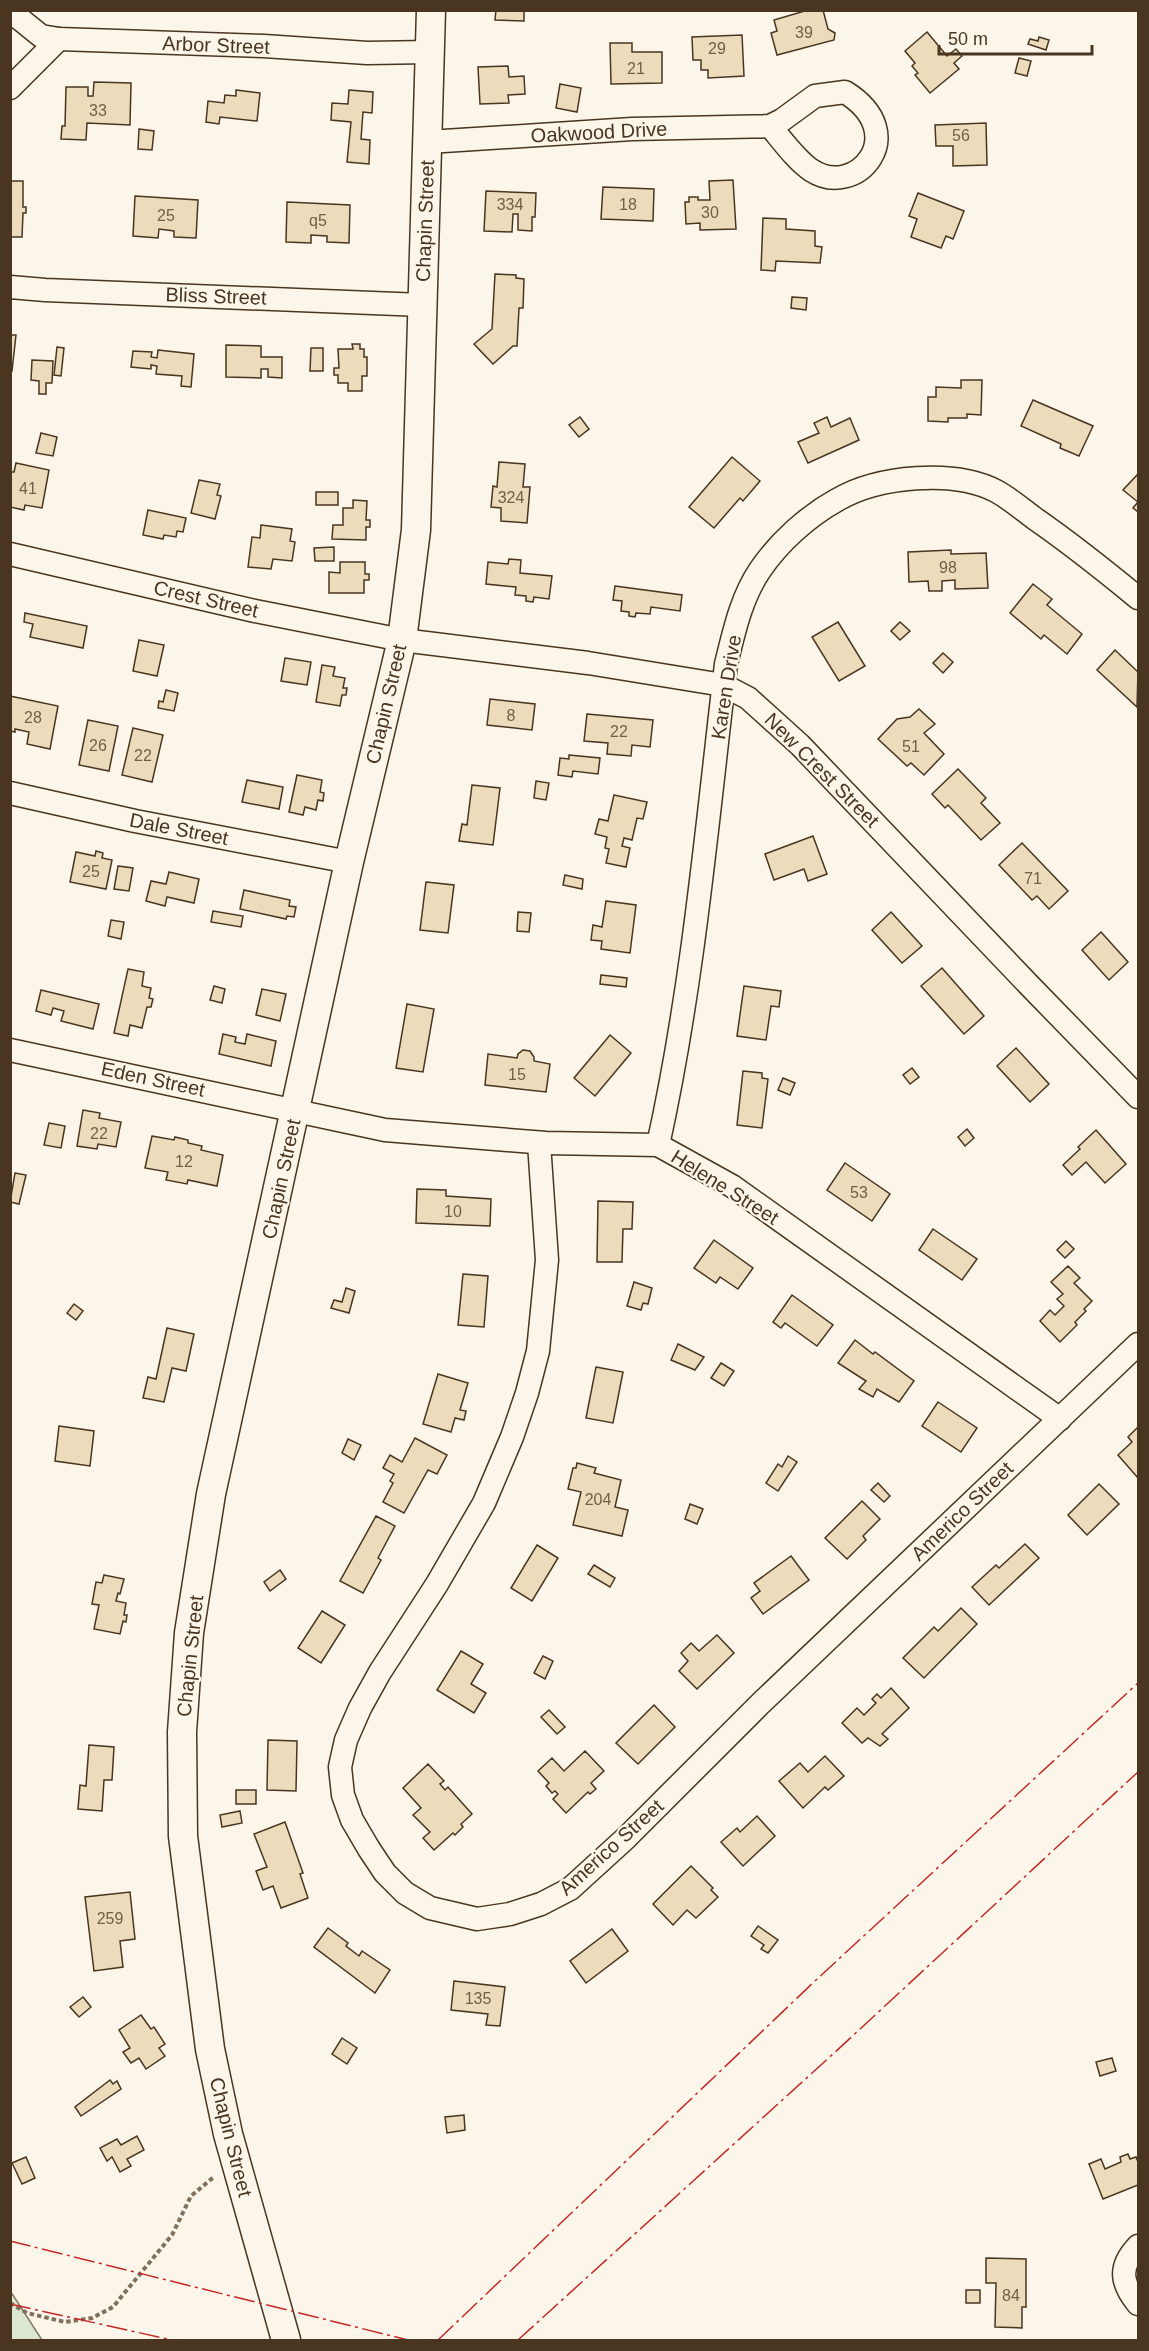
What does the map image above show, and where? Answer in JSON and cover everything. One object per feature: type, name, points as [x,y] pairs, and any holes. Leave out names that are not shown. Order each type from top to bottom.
[{"type":"main road","name":"Chapin Street","points":[[286,2340],[228,2134],[210,2049],[183,1836],[182,1732],[189,1633],[211,1494],[349,862],[402,640],[416,530],[431,10]]},
{"type":"street","name":"Arbor Street","points":[[10,11],[41,36],[59,39],[264,46],[367,53],[430,52]]},
{"type":"street","points":[[10,88],[59,39]]},
{"type":"street","points":[[844,92],[859,101],[873,119],[877,136],[874,153],[864,166],[854,173],[839,177],[824,176],[810,170],[770,126],[815,96],[844,92]]},
{"type":"street","name":"Oakwood Drive","points":[[428,142],[632,129],[770,126]]},
{"type":"street","name":"Bliss Street","points":[[10,287],[422,305]]},
{"type":"street","name":"Karen Drive","points":[[658,1144],[691,948],[726,664],[738,618],[751,586],[773,554],[814,516],[839,498],[869,487],[895,481],[946,477],[996,491],[1077,548],[1138,598]]},
{"type":"street","name":"Crest Street","points":[[10,554],[255,611],[402,640]]},
{"type":"street","name":"New Crest Street","points":[[402,640],[588,663],[723,685],[748,698],[800,745],[1138,1097]]},
{"type":"street","name":"Dale Street","points":[[10,793],[135,821],[349,862]]},
{"type":"street","name":"Eden Street","points":[[10,1050],[296,1110]]},
{"type":"street","name":"Helene Street","points":[[296,1110],[385,1130],[539,1143],[658,1144],[732,1186],[1060,1419]]},
{"type":"street","name":"Americo Street","points":[[539,1143],[548,1260],[538,1351],[527,1393],[512,1437],[484,1503],[360,1708],[346,1740],[340,1767],[343,1795],[352,1820],[369,1849],[385,1873],[405,1893],[430,1908],[477,1919],[510,1914],[541,1904],[570,1889],[626,1838],[760,1704],[1138,1344]]},
{"type":"street","points":[[1138,2246],[1128,2257],[1123,2277],[1129,2292],[1138,2304]]},
{"type":"path","points":[[10,2303],[27,2313],[65,2322],[92,2318],[113,2307],[172,2235],[192,2196],[217,2174],[238,2166]]},
{"type":"green space","points":[[11,2292],[42,2340],[11,2340]]},
{"type":"building","points":[[496,10],[524,10],[524,21],[495,20]]},
{"type":"building","points":[[808,10],[823,10],[828,29],[835,33],[834,40],[777,55],[771,33],[777,31],[774,20]]},
{"type":"building","points":[[927,32],[947,56],[956,49],[962,56],[954,63],[959,69],[930,93],[915,75],[918,73],[912,66],[915,63],[905,51]]},
{"type":"building","points":[[742,35],[744,76],[708,78],[708,70],[701,70],[701,60],[693,60],[692,37]]},
{"type":"building","points":[[1039,37],[1049,40],[1046,50],[1028,44],[1030,39],[1038,41]]},
{"type":"building","points":[[610,43],[632,43],[632,52],[662,52],[662,83],[611,84]]},
{"type":"building","points":[[1019,58],[1031,61],[1027,76],[1015,73]]},
{"type":"building","points":[[508,66],[509,77],[524,76],[525,94],[508,95],[509,103],[480,104],[478,67]]},
{"type":"building","points":[[94,82],[131,83],[130,125],[87,123],[86,140],[61,139],[62,126],[65,126],[66,87],[88,87],[88,96],[93,96]]},
{"type":"building","points":[[560,84],[581,88],[577,112],[556,108]]},
{"type":"building","points":[[236,90],[260,93],[257,121],[220,117],[219,124],[206,122],[208,101],[224,103],[225,95],[236,96]]},
{"type":"building","points":[[349,90],[373,92],[372,113],[363,112],[361,139],[370,140],[369,164],[347,162],[351,122],[331,120],[332,103],[348,104]]},
{"type":"building","points":[[986,123],[987,165],[953,166],[953,146],[936,146],[935,125]]},
{"type":"building","points":[[139,129],[154,131],[152,150],[138,149]]},
{"type":"building","points":[[733,180],[736,229],[700,230],[700,223],[686,224],[685,202],[689,202],[689,197],[710,200],[709,181]]},
{"type":"building","points":[[10,181],[23,181],[23,207],[26,207],[26,213],[23,213],[22,237],[10,237]]},
{"type":"building","points":[[603,187],[654,189],[653,221],[601,219]]},
{"type":"building","points":[[486,191],[536,193],[532,231],[518,230],[518,214],[513,214],[512,232],[484,231]]},
{"type":"building","points":[[918,193],[964,211],[953,239],[946,236],[941,248],[911,237],[917,219],[909,216]]},
{"type":"building","points":[[135,196],[198,200],[196,238],[174,237],[174,231],[159,229],[158,238],[133,236]]},
{"type":"building","points":[[287,202],[350,205],[349,243],[327,242],[327,236],[311,235],[311,243],[286,242]]},
{"type":"building","points":[[763,218],[786,219],[786,229],[815,231],[815,246],[822,247],[820,263],[776,261],[775,271],[761,270]]},
{"type":"building","points":[[495,274],[516,275],[516,278],[524,279],[523,308],[519,308],[517,346],[513,346],[493,364],[474,344],[492,329]]},
{"type":"building","points":[[792,297],[807,298],[806,310],[791,308]]},
{"type":"building","points":[[10,335],[16,335],[12,371],[10,371]]},
{"type":"building","points":[[352,344],[360,344],[360,349],[364,349],[364,357],[367,357],[367,376],[362,376],[362,391],[348,391],[348,383],[338,383],[338,375],[334,375],[334,368],[339,368],[338,349],[353,349]]},
{"type":"building","points":[[226,345],[261,346],[261,357],[282,357],[282,378],[268,377],[268,369],[261,369],[261,378],[226,377]]},
{"type":"building","points":[[57,347],[64,348],[61,376],[54,375]]},
{"type":"building","points":[[311,348],[323,348],[323,371],[310,371]]},
{"type":"building","points":[[158,350],[194,354],[191,387],[181,386],[182,376],[156,374],[157,366],[151,365],[151,369],[131,367],[133,351],[152,352],[151,357],[157,358]]},
{"type":"building","points":[[32,360],[53,361],[52,383],[46,383],[46,394],[39,394],[39,381],[31,380]]},
{"type":"building","points":[[961,380],[982,380],[981,415],[967,414],[967,418],[948,418],[948,422],[928,421],[928,397],[936,397],[936,387],[961,388]]},
{"type":"building","points":[[1033,400],[1093,426],[1079,456],[1060,448],[1061,444],[1021,426]]},
{"type":"building","points":[[580,417],[589,429],[579,437],[569,425]]},
{"type":"building","points":[[827,417],[831,427],[850,418],[859,440],[808,463],[798,442],[819,433],[814,423]]},
{"type":"building","points":[[41,433],[57,437],[53,456],[36,453]]},
{"type":"building","points":[[732,457],[760,481],[743,501],[740,498],[714,528],[689,507]]},
{"type":"building","points":[[499,462],[525,464],[523,487],[530,487],[527,523],[501,521],[501,508],[491,507],[493,486],[497,487]]},
{"type":"building","points":[[16,463],[49,470],[42,508],[25,505],[24,510],[10,507],[10,472],[14,472]]},
{"type":"building","points":[[1138,474],[1138,502],[1123,490]]},
{"type":"building","points":[[199,480],[220,484],[217,495],[221,496],[215,519],[191,513]]},
{"type":"building","points":[[316,492],[338,492],[338,505],[316,505]]},
{"type":"building","points":[[353,500],[367,501],[366,520],[370,520],[370,527],[366,527],[366,540],[332,539],[333,525],[343,525],[343,508],[353,508]]},
{"type":"building","points":[[1138,502],[1138,512],[1133,508]]},
{"type":"building","points":[[148,510],[186,518],[183,532],[177,531],[176,537],[164,535],[163,539],[143,535]]},
{"type":"building","points":[[261,525],[292,529],[290,541],[295,542],[292,561],[273,559],[271,569],[248,567],[252,537],[260,538]]},
{"type":"building","points":[[334,547],[334,561],[315,561],[314,548]]},
{"type":"building","points":[[951,550],[951,554],[986,553],[988,588],[955,589],[955,580],[942,581],[942,591],[929,591],[928,581],[909,582],[908,552]]},
{"type":"building","points":[[509,559],[521,560],[520,573],[552,576],[549,599],[534,597],[533,602],[526,601],[526,596],[515,595],[516,587],[486,584],[488,562],[508,564]]},
{"type":"building","points":[[340,562],[365,562],[365,574],[369,574],[369,580],[364,580],[364,593],[329,593],[329,572],[340,573]]},
{"type":"building","points":[[1033,584],[1052,599],[1047,605],[1082,634],[1067,654],[1044,635],[1041,639],[1010,613]]},
{"type":"building","points":[[615,586],[682,595],[680,611],[651,607],[650,614],[636,613],[635,617],[629,616],[629,612],[621,611],[622,601],[613,600]]},
{"type":"building","points":[[25,613],[87,626],[83,648],[30,637],[33,624],[24,622]]},
{"type":"building","points":[[838,622],[865,666],[839,681],[812,637]]},
{"type":"building","points":[[900,622],[910,631],[900,640],[891,631]]},
{"type":"building","points":[[139,640],[164,645],[157,676],[133,671]]},
{"type":"building","points":[[1115,650],[1138,672],[1137,707],[1097,670]]},
{"type":"building","points":[[943,653],[953,662],[943,673],[933,663]]},
{"type":"building","points":[[285,658],[311,662],[307,685],[281,681]]},
{"type":"building","points":[[322,665],[335,667],[333,676],[345,678],[343,688],[347,688],[346,695],[342,695],[340,706],[316,702]]},
{"type":"building","points":[[166,690],[178,693],[174,711],[158,708],[159,701],[163,702]]},
{"type":"building","points":[[10,696],[58,706],[50,749],[27,744],[29,732],[15,729],[15,732],[10,731]]},
{"type":"building","points":[[490,699],[535,704],[532,730],[487,725]]},
{"type":"building","points":[[919,709],[935,724],[924,733],[944,754],[924,775],[911,763],[907,766],[878,739],[897,719],[910,717]]},
{"type":"building","points":[[587,714],[653,720],[650,747],[632,745],[631,756],[607,754],[608,743],[584,741]]},
{"type":"building","points":[[88,720],[118,726],[109,771],[79,765]]},
{"type":"building","points":[[133,728],[163,735],[152,782],[122,775]]},
{"type":"building","points":[[569,755],[600,758],[598,774],[573,771],[572,777],[558,775],[560,758],[569,759]]},
{"type":"building","points":[[958,769],[986,798],[981,803],[1000,823],[981,840],[948,805],[945,808],[932,794]]},
{"type":"building","points":[[297,775],[322,780],[320,792],[324,793],[323,801],[318,800],[316,810],[305,807],[303,815],[289,812]]},
{"type":"building","points":[[247,780],[283,787],[279,809],[242,802]]},
{"type":"building","points":[[536,781],[549,783],[546,800],[534,798]]},
{"type":"building","points":[[472,785],[500,788],[493,845],[459,841],[462,824],[467,825]]},
{"type":"building","points":[[614,795],[647,802],[643,819],[637,818],[632,840],[624,838],[622,846],[630,848],[626,867],[606,863],[609,849],[605,848],[607,837],[595,834],[599,819],[608,821]]},
{"type":"building","points":[[813,836],[827,874],[808,881],[804,869],[774,880],[765,854]]},
{"type":"building","points":[[1022,843],[1068,891],[1049,909],[1037,896],[1032,900],[999,865]]},
{"type":"building","points":[[96,851],[103,853],[102,858],[112,860],[106,889],[70,882],[76,852],[95,856]]},
{"type":"building","points":[[118,866],[133,868],[129,891],[114,889]]},
{"type":"building","points":[[169,872],[199,879],[194,903],[167,897],[165,906],[146,901],[151,881],[166,884]]},
{"type":"building","points":[[565,875],[583,879],[582,889],[563,885]]},
{"type":"building","points":[[426,882],[454,885],[448,933],[420,930]]},
{"type":"building","points":[[244,890],[290,900],[289,906],[296,907],[294,917],[287,916],[286,919],[240,909]]},
{"type":"building","points":[[606,901],[636,905],[630,953],[601,949],[602,941],[591,940],[593,925],[602,927]]},
{"type":"building","points":[[213,911],[243,916],[241,927],[211,922]]},
{"type":"building","points":[[518,912],[531,913],[529,932],[517,931]]},
{"type":"building","points":[[891,912],[922,946],[902,963],[872,930]]},
{"type":"building","points":[[111,920],[124,922],[121,939],[108,936]]},
{"type":"building","points":[[1101,932],[1128,962],[1109,980],[1082,950]]},
{"type":"building","points":[[942,968],[984,1016],[964,1034],[921,986]]},
{"type":"building","points":[[128,969],[144,972],[142,986],[151,988],[149,998],[153,999],[151,1007],[147,1007],[142,1028],[130,1025],[128,1036],[114,1033]]},
{"type":"building","points":[[601,975],[627,978],[626,987],[600,984]]},
{"type":"building","points":[[214,986],[225,989],[222,1003],[210,1000]]},
{"type":"building","points":[[744,986],[781,991],[779,1007],[771,1006],[766,1040],[737,1036]]},
{"type":"building","points":[[262,989],[286,994],[280,1021],[256,1015]]},
{"type":"building","points":[[41,990],[99,1004],[93,1029],[61,1021],[64,1011],[53,1008],[51,1015],[36,1011]]},
{"type":"building","points":[[407,1004],[434,1009],[423,1072],[396,1068]]},
{"type":"building","points":[[223,1034],[236,1037],[235,1042],[245,1044],[247,1034],[276,1041],[271,1066],[219,1054]]},
{"type":"building","points":[[610,1035],[631,1053],[595,1096],[574,1078]]},
{"type":"building","points":[[1016,1048],[1049,1084],[1030,1102],[997,1066]]},
{"type":"building","points":[[523,1050],[530,1051],[534,1061],[550,1064],[546,1092],[485,1085],[488,1054],[517,1058]]},
{"type":"building","points":[[912,1068],[919,1077],[910,1084],[903,1075]]},
{"type":"building","points":[[743,1071],[762,1073],[762,1078],[768,1079],[762,1128],[737,1125]]},
{"type":"building","points":[[783,1078],[795,1083],[790,1095],[778,1090]]},
{"type":"building","points":[[83,1110],[100,1113],[99,1118],[121,1122],[116,1147],[98,1144],[97,1149],[77,1146]]},
{"type":"building","points":[[49,1123],[65,1126],[61,1148],[44,1145]]},
{"type":"building","points":[[967,1129],[974,1138],[965,1146],[958,1137]]},
{"type":"building","points":[[1096,1130],[1126,1164],[1105,1183],[1086,1162],[1072,1175],[1063,1165]]},
{"type":"building","points":[[152,1136],[188,1140],[188,1143],[202,1146],[201,1150],[223,1155],[217,1186],[188,1180],[187,1184],[166,1180],[168,1172],[145,1168]]},
{"type":"building","points":[[845,1163],[890,1194],[872,1221],[827,1190]]},
{"type":"building","points":[[15,1173],[26,1175],[19,1204],[10,1202]]},
{"type":"building","points":[[417,1189],[446,1190],[446,1196],[491,1199],[490,1226],[416,1223]]},
{"type":"building","points":[[598,1201],[633,1202],[632,1229],[623,1229],[622,1262],[597,1262]]},
{"type":"building","points":[[933,1229],[977,1259],[962,1280],[919,1250]]},
{"type":"building","points":[[714,1240],[753,1268],[738,1289],[720,1277],[716,1283],[694,1268]]},
{"type":"building","points":[[1066,1241],[1074,1249],[1065,1258],[1057,1250]]},
{"type":"building","points":[[1068,1266],[1080,1278],[1074,1283],[1092,1301],[1075,1322],[1077,1325],[1060,1342],[1040,1321],[1050,1310],[1055,1315],[1064,1306],[1057,1299],[1063,1294],[1051,1282]]},
{"type":"building","points":[[463,1274],[488,1276],[484,1327],[458,1325]]},
{"type":"building","points":[[634,1282],[652,1288],[648,1304],[643,1303],[641,1310],[627,1306]]},
{"type":"building","points":[[346,1288],[355,1291],[349,1313],[331,1308],[334,1300],[342,1302]]},
{"type":"building","points":[[792,1295],[833,1325],[817,1346],[785,1323],[781,1328],[773,1322]]},
{"type":"building","points":[[74,1304],[83,1311],[76,1320],[67,1313]]},
{"type":"building","points":[[167,1328],[194,1334],[186,1371],[172,1368],[164,1402],[143,1398],[148,1377],[156,1379]]},
{"type":"building","points":[[855,1340],[914,1381],[899,1402],[877,1389],[873,1397],[859,1389],[866,1381],[838,1363]]},
{"type":"building","points":[[678,1344],[704,1357],[695,1370],[671,1360]]},
{"type":"building","points":[[721,1363],[734,1371],[724,1386],[711,1378]]},
{"type":"building","points":[[596,1367],[623,1372],[613,1423],[586,1418]]},
{"type":"building","points":[[438,1374],[468,1383],[460,1410],[466,1411],[464,1420],[455,1418],[451,1432],[423,1424]]},
{"type":"building","points":[[938,1402],[977,1428],[961,1452],[922,1426]]},
{"type":"building","points":[[59,1426],[94,1431],[90,1466],[55,1461]]},
{"type":"building","points":[[1138,1427],[1138,1478],[1118,1455],[1132,1442],[1128,1437]]},
{"type":"building","points":[[415,1438],[447,1455],[437,1474],[428,1470],[404,1513],[383,1502],[393,1483],[390,1481],[394,1474],[383,1468],[390,1455],[402,1462]]},
{"type":"building","points":[[348,1439],[361,1445],[354,1460],[342,1453]]},
{"type":"building","points":[[788,1456],[797,1462],[778,1491],[766,1483],[778,1464],[782,1467]]},
{"type":"building","points":[[577,1463],[596,1468],[594,1473],[621,1480],[615,1507],[628,1510],[622,1536],[573,1525],[581,1492],[568,1489],[573,1468],[576,1468]]},
{"type":"building","points":[[878,1483],[890,1496],[884,1502],[871,1490]]},
{"type":"building","points":[[1099,1484],[1119,1504],[1087,1535],[1068,1515]]},
{"type":"building","points":[[862,1501],[880,1519],[863,1536],[866,1540],[847,1559],[825,1538]]},
{"type":"building","points":[[690,1504],[703,1509],[697,1524],[685,1519]]},
{"type":"building","points":[[376,1516],[395,1526],[378,1558],[381,1560],[363,1593],[340,1581]]},
{"type":"building","points":[[1025,1544],[1039,1558],[989,1605],[972,1587],[996,1565],[999,1568]]},
{"type":"building","points":[[537,1545],[558,1558],[532,1601],[511,1588]]},
{"type":"building","points":[[791,1556],[809,1580],[763,1614],[751,1598],[760,1591],[754,1583]]},
{"type":"building","points":[[594,1565],[615,1578],[610,1587],[588,1574]]},
{"type":"building","points":[[280,1570],[286,1579],[270,1591],[264,1582]]},
{"type":"building","points":[[104,1575],[124,1579],[116,1601],[126,1603],[124,1615],[127,1615],[126,1622],[123,1621],[120,1634],[94,1629],[99,1605],[92,1604],[96,1582],[102,1583]]},
{"type":"building","points":[[961,1608],[977,1624],[924,1678],[903,1658],[934,1627],[938,1631]]},
{"type":"building","points":[[322,1611],[345,1625],[321,1663],[298,1648]]},
{"type":"building","points":[[717,1635],[734,1653],[697,1689],[679,1671],[688,1661],[681,1653],[691,1643],[699,1651]]},
{"type":"building","points":[[461,1651],[483,1664],[471,1684],[486,1693],[474,1713],[437,1690]]},
{"type":"building","points":[[543,1656],[553,1661],[545,1679],[534,1673]]},
{"type":"building","points":[[891,1688],[909,1708],[882,1734],[888,1739],[880,1746],[868,1738],[862,1743],[842,1723],[857,1708],[864,1715],[876,1703],[872,1699],[877,1694],[881,1698]]},
{"type":"building","points":[[654,1705],[675,1727],[638,1764],[616,1743]]},
{"type":"building","points":[[549,1710],[565,1727],[557,1734],[541,1717]]},
{"type":"building","points":[[268,1740],[297,1741],[296,1791],[267,1790]]},
{"type":"building","points":[[89,1745],[114,1747],[112,1780],[104,1780],[102,1811],[78,1809],[80,1785],[86,1786]]},
{"type":"building","points":[[585,1751],[604,1771],[591,1783],[596,1789],[590,1794],[588,1792],[566,1813],[553,1799],[558,1794],[555,1791],[552,1793],[546,1786],[549,1783],[538,1771],[552,1758],[564,1771]]},
{"type":"building","points":[[825,1756],[844,1776],[828,1790],[825,1787],[803,1808],[779,1781],[800,1763],[808,1772]]},
{"type":"building","points":[[428,1764],[444,1781],[440,1784],[445,1790],[448,1787],[472,1814],[461,1824],[463,1827],[455,1835],[453,1833],[434,1850],[423,1838],[430,1832],[413,1815],[421,1808],[403,1788]]},
{"type":"building","points":[[236,1790],[256,1790],[256,1804],[236,1804]]},
{"type":"building","points":[[240,1811],[242,1823],[222,1827],[220,1815]]},
{"type":"building","points":[[757,1816],[775,1836],[743,1866],[721,1842],[737,1828],[740,1832]]},
{"type":"building","points":[[285,1822],[303,1873],[300,1874],[308,1898],[281,1908],[273,1886],[263,1890],[256,1871],[267,1867],[254,1834]]},
{"type":"building","points":[[691,1866],[713,1888],[711,1890],[718,1897],[696,1918],[687,1910],[673,1925],[653,1904]]},
{"type":"building","points":[[130,1892],[135,1939],[120,1941],[123,1967],[94,1971],[85,1897]]},
{"type":"building","points":[[758,1926],[778,1940],[768,1953],[761,1949],[764,1945],[751,1936]]},
{"type":"building","points":[[328,1928],[348,1943],[346,1946],[359,1956],[362,1951],[390,1970],[375,1993],[314,1947]]},
{"type":"building","points":[[612,1929],[628,1951],[586,1983],[570,1961]]},
{"type":"building","points":[[454,1981],[505,1987],[500,2026],[486,2025],[488,2014],[451,2010]]},
{"type":"building","points":[[83,1997],[91,2007],[79,2017],[70,2007]]},
{"type":"building","points":[[141,2015],[151,2029],[154,2027],[165,2044],[159,2048],[165,2056],[146,2069],[139,2058],[131,2063],[123,2052],[130,2048],[119,2030]]},
{"type":"building","points":[[342,2038],[357,2048],[347,2064],[332,2054]]},
{"type":"building","points":[[1112,2058],[1116,2071],[1100,2076],[1096,2062]]},
{"type":"building","points":[[110,2080],[113,2084],[117,2081],[121,2089],[81,2116],[75,2107]]},
{"type":"building","points":[[464,2115],[465,2130],[447,2133],[445,2117]]},
{"type":"building","points":[[137,2136],[144,2150],[127,2159],[131,2166],[120,2172],[112,2157],[107,2161],[100,2148],[117,2139],[121,2145]]},
{"type":"building","points":[[1128,2154],[1130,2159],[1136,2157],[1138,2162],[1138,2185],[1103,2199],[1089,2164],[1101,2159],[1105,2169],[1121,2162],[1120,2157]]},
{"type":"building","points":[[26,2157],[35,2178],[22,2184],[12,2163]]},
{"type":"building","points":[[986,2258],[1026,2259],[1026,2307],[1022,2307],[1022,2328],[995,2327],[996,2283],[986,2283]]},
{"type":"building","points":[[966,2290],[980,2290],[980,2303],[966,2303]]},
{"type":"power","points":[[438,2340],[816,1980],[1138,1683]]},
{"type":"power","points":[[518,2340],[833,2054],[1138,1772]]},
{"type":"power","points":[[10,2241],[408,2340]]},
{"type":"power","points":[[10,2304],[172,2340]]}]
